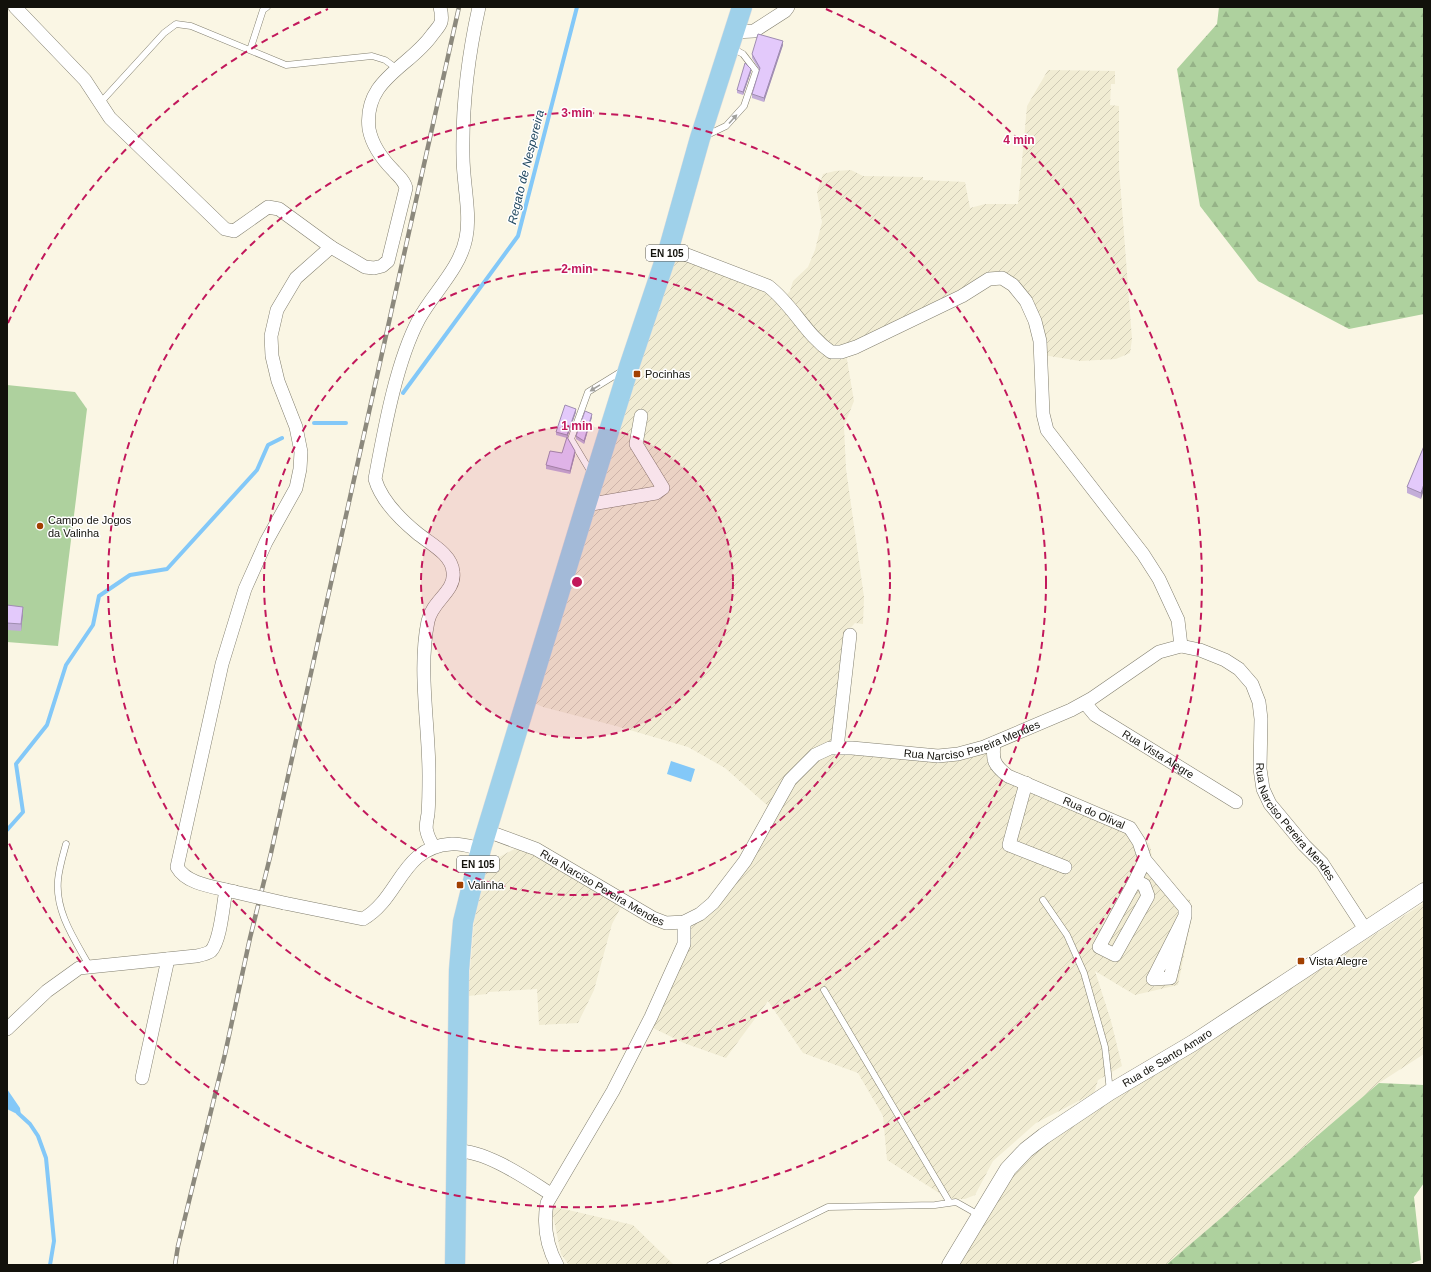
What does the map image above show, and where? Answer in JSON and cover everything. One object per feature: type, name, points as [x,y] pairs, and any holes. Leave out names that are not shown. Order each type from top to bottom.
[{"type":"main road","name":"EN 105","points":[[455,1265],[459,970],[463,922],[484,840],[594,477],[669,248],[700,138],[742,7]]},
{"type":"street","points":[[15,7],[85,80],[110,118],[225,230],[234,231],[268,207],[279,209],[331,247],[365,267],[374,268],[382,266],[388,261],[406,188],[404,181],[383,158],[374,143],[369,130],[370,112],[374,97],[383,82],[396,68],[428,42],[441,22],[440,7]]},
{"type":"street","points":[[331,247],[296,278],[277,310],[271,336],[272,356],[278,381],[296,427],[302,452],[300,470],[296,488],[286,509],[266,542],[245,589],[222,664],[177,867],[181,874],[188,879],[230,891],[363,919],[374,913],[417,855],[433,846],[426,832],[429,777],[424,684],[427,626],[430,613],[434,605],[445,594],[453,581],[454,571],[449,560],[408,525],[388,503],[377,487],[375,479],[395,387],[410,339],[419,319],[455,264],[466,240],[467,227],[463,157],[464,121],[471,48],[479,7]]},
{"type":"street","points":[[731,39],[754,31],[785,11],[788,7]]},
{"type":"street","points":[[669,248],[768,286],[780,295],[808,332],[831,352],[841,352],[856,347],[962,296],[989,279],[1002,278],[1013,285],[1026,301],[1035,321],[1040,341],[1043,414],[1047,430],[1053,441],[1124,527],[1151,567],[1178,620],[1181,646]]},
{"type":"street","points":[[586,505],[656,493],[663,488],[636,444],[641,416]]},
{"type":"street","points":[[838,748],[850,635]]},
{"type":"street","name":"Rua Narciso Pereira Mendes","points":[[433,846],[484,840],[536,849],[653,918],[666,923],[684,922],[700,914],[713,903],[735,876],[761,836],[790,780],[802,766],[815,755],[830,748],[938,756],[958,754],[994,743],[1085,703],[1159,652],[1181,646],[1200,650],[1225,660],[1239,669],[1252,684],[1259,702],[1261,719],[1259,740],[1260,769],[1263,789],[1270,804],[1304,845],[1322,863],[1365,928]]},
{"type":"street","name":"Rua Vista Alegre","points":[[1085,703],[1095,715],[1236,802]]},
{"type":"street","name":"Rua do Olival","points":[[994,743],[993,758],[999,768],[1008,776],[1130,828],[1139,842],[1145,860],[1185,908],[1186,916]]},
{"type":"street","points":[[1026,783],[1009,845],[1065,867]]},
{"type":"street","points":[[1136,881],[1144,885],[1148,896],[1115,956],[1099,947],[1136,881],[1145,860]]},
{"type":"street","points":[[7,1029],[53,987],[79,968],[202,955],[211,950],[216,940],[230,891]]},
{"type":"street","name":"Rua de Santo Amaro","points":[[950,1265],[1008,1169],[1026,1150],[1065,1121],[1110,1092],[1193,1043],[1365,928],[1424,891]]},
{"type":"street","points":[[558,1265],[550,1252],[546,1237],[545,1217],[547,1203],[614,1091],[651,1017],[684,944],[684,922]]},
{"type":"street","points":[[142,1078],[168,959]]},
{"type":"street","points":[[456,1151],[465,1151],[477,1154],[516,1172],[551,1194]]},
{"type":"lane","points":[[250,50],[263,10],[266,7]]},
{"type":"lane","points":[[100,104],[164,33],[176,24],[191,26],[286,65],[372,56],[385,60],[396,68]]},
{"type":"lane","points":[[700,138],[726,126],[744,106],[756,71],[731,39]]},
{"type":"lane","points":[[594,477],[571,439],[588,392],[629,367]]},
{"type":"lane","points":[[66,844],[58,880],[59,898],[65,921],[90,967]]},
{"type":"lane","points":[[1043,900],[1067,935],[1084,973],[1105,1047],[1110,1092]]},
{"type":"lane","points":[[824,990],[950,1203]]},
{"type":"lane","points":[[710,1265],[828,1207],[935,1205],[956,1202],[979,1215]]},
{"type":"shaded area","points":[[1048,70],[1115,71],[1115,84],[1111,84],[1110,105],[1119,106],[1119,168],[1132,339],[1130,353],[1116,359],[1080,361],[1043,355],[1013,280],[1001,275],[845,348],[854,401],[844,426],[846,469],[864,597],[863,624],[855,623],[845,634],[837,747],[942,757],[987,746],[994,767],[1124,827],[1138,844],[1149,843],[1152,861],[1182,897],[1190,900],[1191,920],[1178,985],[1135,995],[1095,971],[1111,1021],[1122,1066],[1098,1080],[1094,1093],[1036,1123],[993,1161],[975,1195],[965,1199],[955,1199],[944,1196],[887,1160],[883,1116],[858,1073],[803,1053],[768,1001],[726,1058],[684,1043],[653,1028],[645,1019],[689,927],[776,810],[768,806],[725,768],[688,747],[543,707],[534,703],[668,265],[682,258],[765,284],[782,300],[790,291],[793,281],[808,267],[815,250],[822,222],[817,192],[823,174],[835,171],[851,170],[863,176],[923,177],[923,180],[965,182],[970,208],[985,204],[1018,204],[1027,106]]},
{"type":"shaded area","points":[[520,846],[626,904],[621,907],[612,924],[594,990],[578,1023],[539,1025],[537,989],[488,992],[487,994],[468,996],[474,921],[488,863]]},
{"type":"shaded area","points":[[1424,903],[1424,1054],[1379,1083],[1166,1265],[950,1265],[1010,1173],[1057,1130],[1207,1041]]},
{"type":"shaded area","points":[[551,1206],[633,1225],[674,1265],[569,1265],[561,1254]]},
{"type":"green space","points":[[1219,7],[1424,7],[1424,314],[1349,329],[1258,281],[1200,206],[1177,69],[1217,24]]},
{"type":"green space","name":"Campo de Jogos da Valinha","points":[[7,385],[75,392],[87,409],[58,646],[7,642]]},
{"type":"green space","points":[[1379,1083],[1424,1085],[1424,1183],[1414,1197],[1421,1260],[1407,1265],[1166,1265]]},
{"type":"water","points":[[671,761],[695,769],[691,782],[667,774]]},
{"type":"water","points":[[7,1089],[20,1108],[21,1116],[7,1109]]},
{"type":"building","points":[[758,34],[783,41],[764,98],[752,94],[760,68],[752,54]]},
{"type":"building","points":[[745,63],[751,69],[743,92],[737,90]]},
{"type":"building","points":[[565,405],[576,409],[567,435],[556,432]]},
{"type":"building","points":[[585,411],[592,414],[584,441],[576,436]]},
{"type":"building","points":[[567,437],[575,451],[570,471],[546,465],[550,451],[562,453]]},
{"type":"building","points":[[1424,446],[1424,484],[1421,493],[1407,487]]},
{"type":"building","points":[[7,605],[23,607],[21,624],[7,623]]},
{"type":"waterway","name":"Regato de Nespereira","points":[[403,393],[518,236],[577,7]]},
{"type":"waterway","points":[[314,423],[346,423]]},
{"type":"waterway","points":[[7,830],[23,812],[16,764],[47,725],[66,665],[93,625],[99,596],[130,575],[167,569],[257,470],[268,445],[282,438]]},
{"type":"waterway","points":[[18,1113],[30,1124],[38,1136],[46,1158],[54,1241],[50,1265]]},
{"type":"railway","points":[[175,1265],[178,1246],[225,1054],[250,938],[271,853],[459,7]]},
{"type":"place","name":"Pocinhas","points":[[637,374]]},
{"type":"place","name":"Campo de Jogos da Valinha","points":[[40,526]]},
{"type":"place","name":"Valinha","points":[[460,885]]},
{"type":"place","name":"Vista Alegre","points":[[1301,961]]}]
